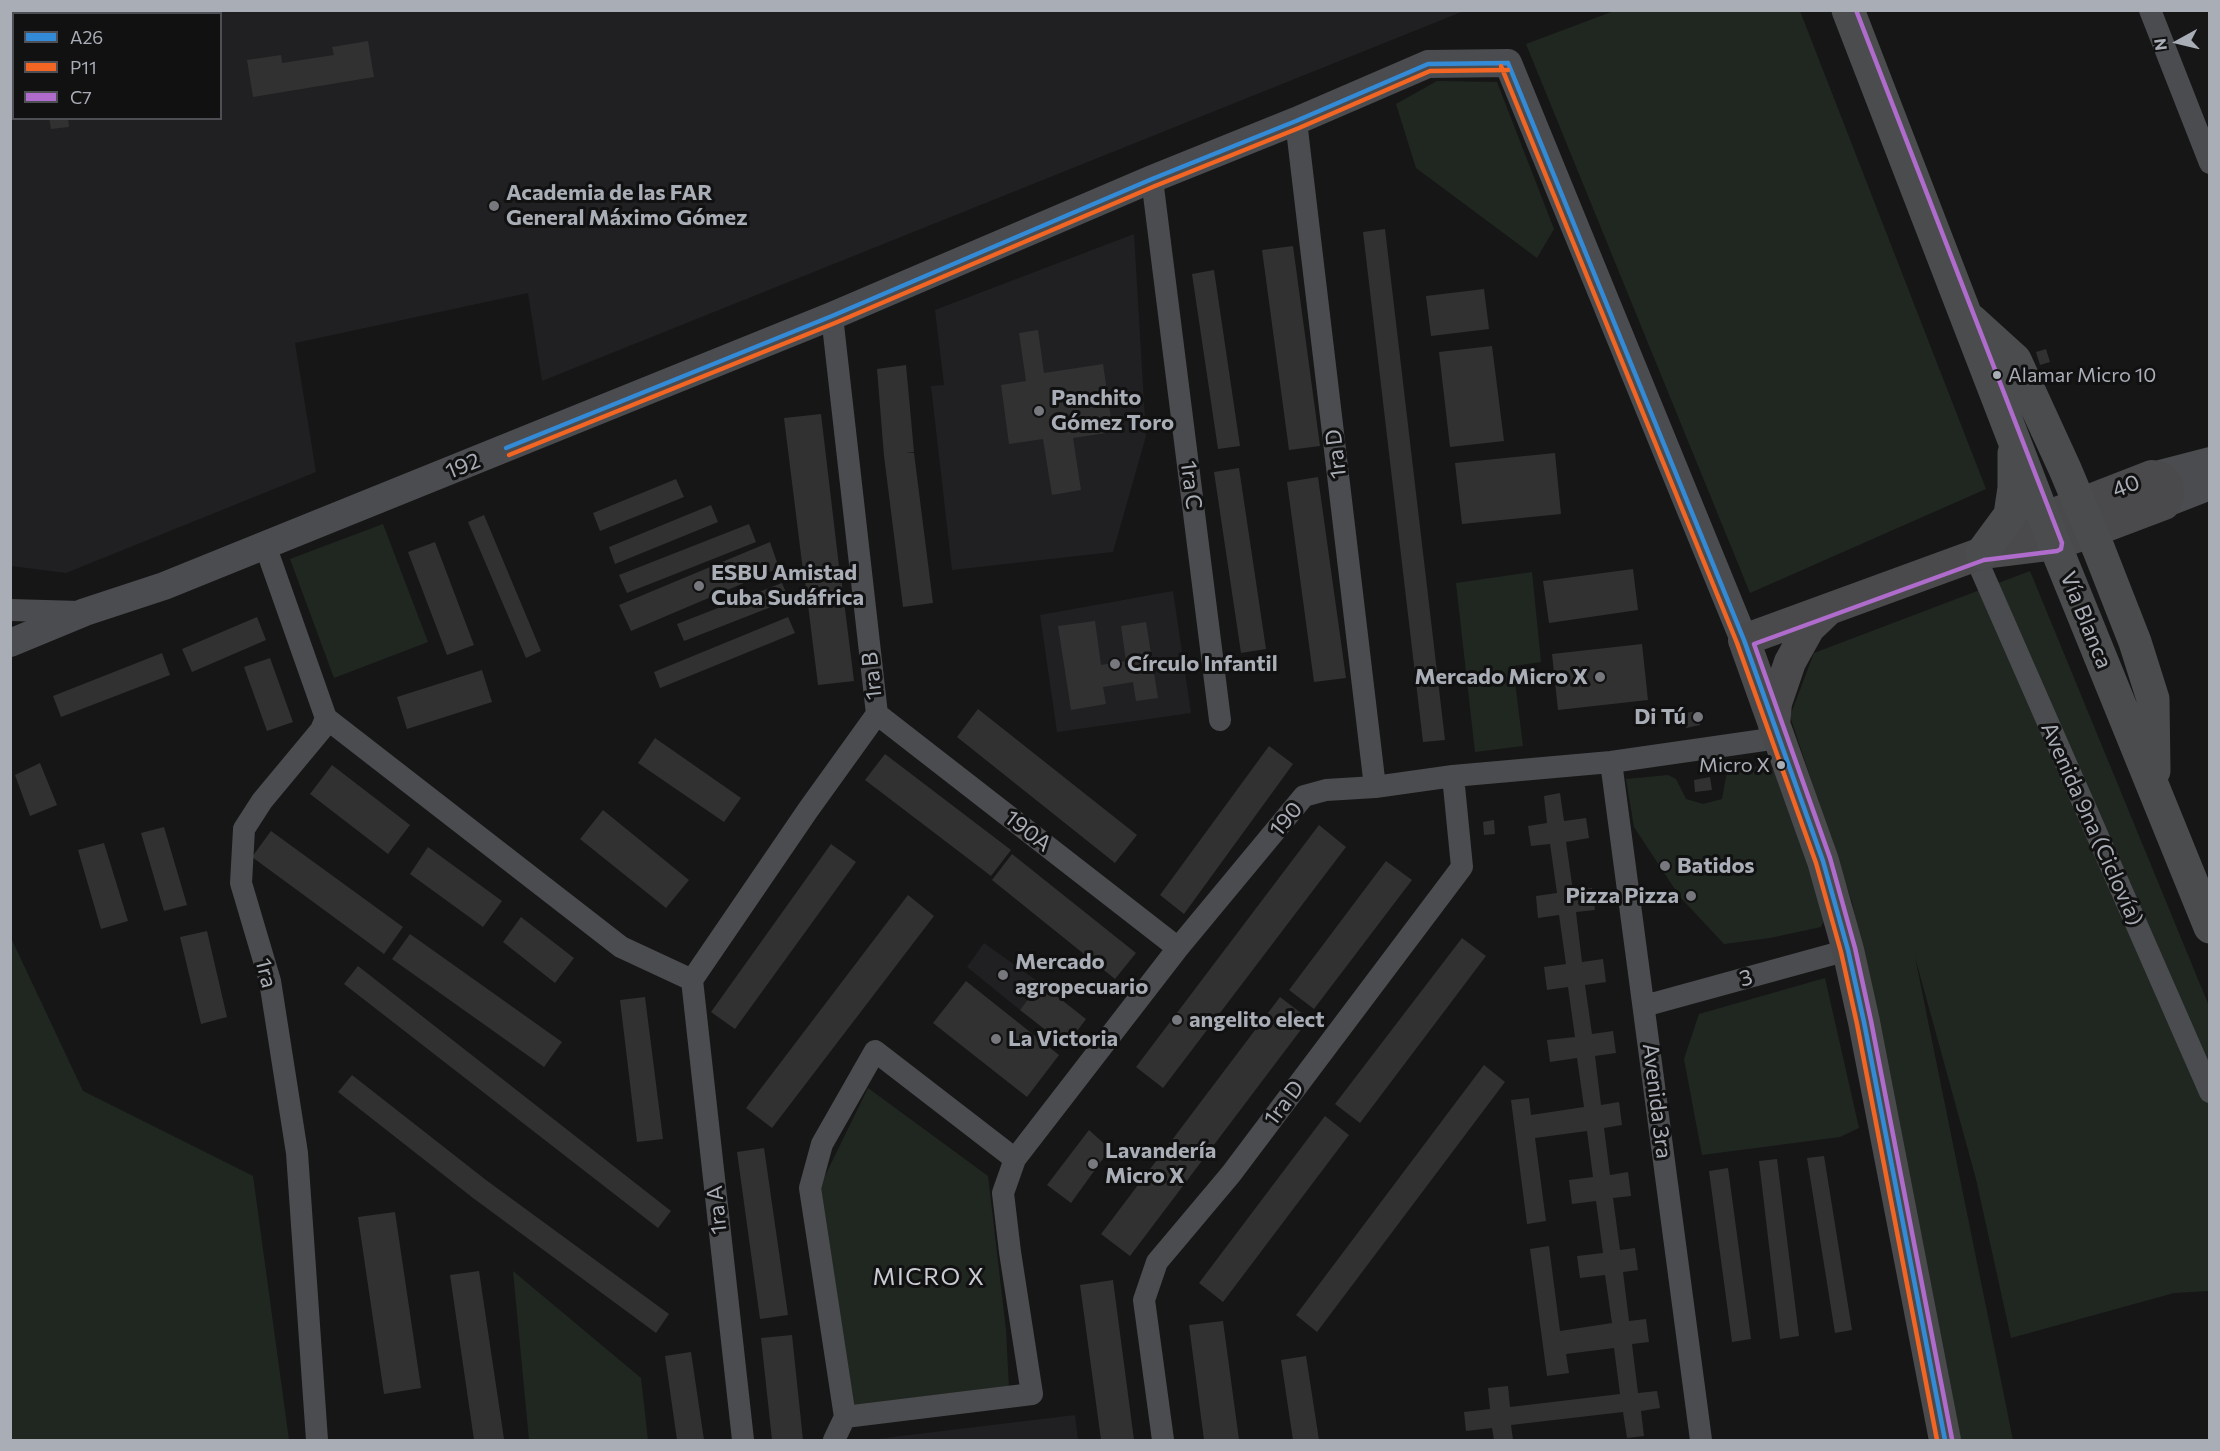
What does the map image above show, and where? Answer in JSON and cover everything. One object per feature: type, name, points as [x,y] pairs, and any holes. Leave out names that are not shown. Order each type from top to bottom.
[{"type":"highway","name":"Vía Blanca","points":[[1848,11],[2049,531],[2210,927]]},
{"type":"highway","points":[[1966,316],[2014,360],[2085,518],[2135,642],[2153,699],[2154,791]]},
{"type":"highway","points":[[1978,554],[2010,515],[2014,488],[2014,439]]},
{"type":"main road","points":[[2152,476],[2162,478],[2167,485],[2168,494],[2164,504]]},
{"type":"main road","name":"40","points":[[2085,518],[2152,476]]},
{"type":"main road","name":"40","points":[[2049,531],[2085,518],[2164,504]]},
{"type":"main road","points":[[1945,1440],[1848,950],[1823,861],[1744,640],[1978,554],[2049,531]]},
{"type":"main road","points":[[1776,732],[1776,703],[1790,662],[1809,628],[1828,609]]},
{"type":"street","points":[[2150,10],[2208,153]]},
{"type":"street","name":"192","points":[[10,644],[85,612],[164,586],[832,316],[1428,64],[1508,63],[1744,640]]},
{"type":"street","name":"1ra D","points":[[1296,121],[1375,787]]},
{"type":"street","name":"1ra C","points":[[1152,179],[1220,720]]},
{"type":"street","name":"1ra B","points":[[692,980],[808,810],[877,714],[832,316]]},
{"type":"street","name":"40","points":[[2152,476],[2210,461]]},
{"type":"street","name":"40","points":[[2164,504],[2210,486]]},
{"type":"street","points":[[265,545],[326,718],[621,947],[692,980]]},
{"type":"street","name":"Avenida 9na (Ciclovía)","points":[[1978,554],[2210,1092]]},
{"type":"street","name":"192","points":[[10,610],[85,612]]},
{"type":"street","name":"190A","points":[[877,714],[1178,948]]},
{"type":"street","name":"1ra","points":[[317,1440],[297,1154],[270,981],[241,883],[244,829],[262,801],[321,730],[326,718]]},
{"type":"street","name":"190","points":[[845,1417],[1032,1394],[1003,1193],[1015,1159],[1178,948],[1304,796],[1326,790],[1375,787],[1453,776],[1611,762],[1776,732]]},
{"type":"street","name":"Avenida 3ra","points":[[1611,762],[1701,1440]]},
{"type":"street","name":"1ra D","points":[[1163,1440],[1144,1300],[1157,1262],[1231,1174],[1462,867],[1453,776]]},
{"type":"street","name":"3","points":[[1644,1006],[1848,950]]},
{"type":"street","name":"1ra A","points":[[692,980],[743,1440]]},
{"type":"street","points":[[834,1440],[845,1417],[810,1188],[822,1144],[875,1051],[1015,1159]]},
{"type":"shaded area","name":"Academia de las FAR General Máximo Gómez","points":[[11,11],[1464,11],[542,381],[528,293],[295,343],[316,472],[66,573],[11,566]]},
{"type":"shaded area","points":[[1614,11],[1800,11],[1986,489],[1750,593],[1526,44]]},
{"type":"shaded area","points":[[1437,81],[1497,82],[1554,229],[1537,258],[1416,168],[1396,104]]},
{"type":"shaded area","name":"Panchito Gómez Toro","points":[[1134,234],[1146,436],[1113,552],[952,570],[931,386],[944,385],[935,310]]},
{"type":"shaded area","points":[[383,524],[428,642],[334,678],[290,559]]},
{"type":"shaded area","points":[[2030,571],[2209,1006],[2209,1291],[2174,1293],[2011,1338],[1976,1179],[1915,957],[2013,1440],[1961,1440],[1852,902],[1790,716],[1814,653]]},
{"type":"shaded area","points":[[1532,572],[1541,662],[1513,666],[1523,746],[1475,752],[1456,583]]},
{"type":"shaded area","name":"Círculo Infantil","points":[[1173,591],[1191,713],[1057,732],[1040,615]]},
{"type":"shaded area","points":[[1763,765],[1777,772],[1827,914],[1821,927],[1770,938],[1724,944],[1680,897],[1634,827],[1626,779],[1668,775],[1676,779],[1686,799],[1703,804],[1722,799],[1727,772]]},
{"type":"shaded area","points":[[10,936],[83,1091],[253,1176],[289,1440],[11,1440]]},
{"type":"shaded area","name":"Mercado agropecuario","points":[[984,943],[1040,983],[1020,1010],[967,967]]},
{"type":"shaded area","points":[[1825,978],[1859,1128],[1840,1137],[1702,1155],[1684,1059],[1699,1014]]},
{"type":"shaded area","points":[[868,1088],[988,1176],[1006,1330],[1009,1388],[854,1406],[819,1188]]},
{"type":"shaded area","points":[[513,1271],[641,1378],[648,1440],[529,1440]]},
{"type":"shaded area","points":[[1075,1415],[1078,1440],[868,1440]]},
{"type":"building","points":[[76,10],[97,10],[98,12],[76,12]]},
{"type":"building","points":[[128,10],[152,10],[152,12],[128,12]]},
{"type":"building","points":[[10,22],[12,28],[12,81],[10,81]]},
{"type":"building","points":[[368,41],[374,77],[253,97],[247,60],[281,55],[282,63],[334,55],[332,47]]},
{"type":"building","points":[[49,120],[68,120],[69,127],[51,129]]},
{"type":"building","points":[[1385,229],[1445,740],[1423,742],[1363,232]]},
{"type":"building","points":[[1293,246],[1320,446],[1289,450],[1262,250]]},
{"type":"building","points":[[1214,270],[1240,446],[1218,449],[1192,274]]},
{"type":"building","points":[[1484,289],[1489,329],[1431,336],[1426,296]]},
{"type":"building","points":[[1038,330],[1044,373],[1103,364],[1113,432],[1073,438],[1081,490],[1052,495],[1043,439],[1009,444],[1001,385],[1026,381],[1019,333]]},
{"type":"building","points":[[1492,346],[1504,441],[1450,447],[1439,352]]},
{"type":"building","name":"Alamar Micro 10","points":[[2046,349],[2050,362],[2040,365],[2036,352]]},
{"type":"building","points":[[906,365],[914,452],[906,453],[914,453],[933,603],[903,607],[884,456],[877,369]]},
{"type":"building","points":[[821,414],[840,575],[804,579],[784,418]]},
{"type":"building","points":[[1555,453],[1561,514],[1462,524],[1455,463]]},
{"type":"building","points":[[1239,468],[1266,649],[1241,653],[1214,472]]},
{"type":"building","points":[[1318,477],[1346,678],[1314,682],[1287,482]]},
{"type":"building","points":[[676,479],[684,497],[600,531],[593,513]]},
{"type":"building","points":[[711,505],[718,522],[615,564],[609,547]]},
{"type":"building","points":[[484,515],[541,651],[526,658],[468,522]]},
{"type":"building","points":[[749,524],[756,542],[627,593],[619,575]]},
{"type":"building","points":[[435,542],[474,645],[447,655],[408,552]]},
{"type":"building","name":"ESBU Amistad Cuba Sudáfrica","points":[[770,542],[779,568],[631,631],[619,605]]},
{"type":"building","points":[[1633,569],[1638,610],[1549,623],[1543,581]]},
{"type":"building","points":[[841,577],[854,681],[818,685],[805,581]]},
{"type":"building","points":[[782,583],[789,600],[684,641],[677,624]]},
{"type":"building","points":[[257,617],[266,640],[192,672],[182,649]]},
{"type":"building","points":[[788,617],[795,633],[660,688],[654,672]]},
{"type":"building","points":[[1095,621],[1101,665],[1126,661],[1121,626],[1146,622],[1158,698],[1136,701],[1133,682],[1103,687],[1106,704],[1071,710],[1058,626]]},
{"type":"building","name":"Mercado Micro X","points":[[1642,644],[1648,700],[1558,710],[1552,654]]},
{"type":"building","points":[[162,653],[170,675],[61,717],[53,696]]},
{"type":"building","points":[[270,658],[293,722],[267,731],[244,667]]},
{"type":"building","points":[[482,670],[492,702],[407,729],[397,697]]},
{"type":"building","points":[[978,709],[1137,835],[1115,863],[957,737]]},
{"type":"building","points":[[1698,711],[1700,725],[1686,728],[1684,713]]},
{"type":"building","points":[[655,738],[741,798],[724,822],[638,763]]},
{"type":"building","points":[[1269,746],[1293,764],[1184,914],[1160,895]]},
{"type":"building","points":[[885,754],[1011,850],[991,876],[865,780]]},
{"type":"building","points":[[40,763],[57,805],[30,816],[15,775]]},
{"type":"building","points":[[332,765],[410,825],[388,854],[310,794]]},
{"type":"building","points":[[1710,777],[1712,790],[1695,792],[1694,780]]},
{"type":"building","points":[[1560,793],[1564,821],[1586,818],[1589,838],[1566,842],[1573,891],[1592,888],[1595,910],[1576,912],[1582,962],[1603,959],[1606,982],[1585,985],[1592,1034],[1613,1031],[1616,1053],[1595,1056],[1601,1105],[1619,1102],[1622,1125],[1604,1128],[1610,1175],[1628,1172],[1631,1196],[1613,1198],[1620,1250],[1635,1248],[1638,1270],[1623,1272],[1629,1321],[1646,1319],[1649,1342],[1632,1344],[1638,1393],[1657,1391],[1660,1408],[1641,1411],[1644,1436],[1627,1438],[1623,1412],[1511,1425],[1513,1440],[1494,1440],[1492,1428],[1466,1431],[1464,1412],[1490,1409],[1488,1388],[1508,1386],[1510,1407],[1620,1394],[1614,1348],[1566,1354],[1569,1373],[1547,1376],[1530,1249],[1549,1246],[1560,1331],[1612,1323],[1605,1275],[1580,1278],[1577,1256],[1603,1253],[1596,1201],[1572,1204],[1569,1180],[1593,1177],[1587,1131],[1535,1138],[1546,1221],[1527,1224],[1511,1100],[1529,1098],[1531,1115],[1584,1107],[1577,1058],[1550,1062],[1547,1040],[1575,1037],[1568,987],[1547,990],[1544,967],[1566,964],[1559,915],[1538,918],[1536,896],[1557,893],[1550,844],[1531,846],[1528,826],[1547,823],[1544,796]]},
{"type":"building","points":[[603,810],[689,880],[666,908],[580,839]]},
{"type":"building","points":[[1494,820],[1495,834],[1484,835],[1483,822]]},
{"type":"building","points":[[1319,825],[1346,847],[1163,1088],[1136,1067]]},
{"type":"building","points":[[164,827],[187,905],[164,911],[141,833]]},
{"type":"building","points":[[271,831],[403,927],[384,954],[252,857]]},
{"type":"building","points":[[104,843],[128,921],[101,929],[78,850]]},
{"type":"building","points":[[831,844],[856,862],[735,1029],[711,1012]]},
{"type":"building","points":[[428,847],[502,901],[483,927],[410,874]]},
{"type":"building","points":[[1012,854],[1136,953],[1115,979],[992,880]]},
{"type":"building","points":[[1386,861],[1412,880],[1314,1009],[1289,990]]},
{"type":"building","points":[[908,895],[934,916],[772,1128],[746,1108]]},
{"type":"building","points":[[521,917],[574,958],[555,983],[503,942]]},
{"type":"building","points":[[207,931],[227,1017],[201,1024],[180,937]]},
{"type":"building","points":[[410,934],[562,1042],[544,1067],[392,959]]},
{"type":"building","points":[[1462,938],[1486,956],[1360,1123],[1335,1104]]},
{"type":"building","points":[[358,966],[671,1211],[658,1228],[344,984]]},
{"type":"building","name":"La Victoria","points":[[966,981],[1059,1055],[1027,1097],[933,1023]]},
{"type":"building","points":[[1040,983],[1086,1019],[1066,1046],[1020,1010]]},
{"type":"building","points":[[645,997],[663,1139],[637,1142],[620,1000]]},
{"type":"building","points":[[1280,997],[1309,1019],[1130,1256],[1101,1234]]},
{"type":"building","points":[[1484,1065],[1505,1082],[1317,1332],[1296,1315]]},
{"type":"building","points":[[352,1075],[486,1180],[669,1314],[656,1333],[473,1198],[338,1092]]},
{"type":"building","points":[[1325,1116],[1349,1135],[1223,1302],[1199,1283]]},
{"type":"building","points":[[1089,1130],[1110,1149],[1071,1203],[1047,1185]]},
{"type":"building","points":[[764,1148],[788,1315],[760,1319],[737,1152]]},
{"type":"building","points":[[1824,1156],[1852,1330],[1835,1333],[1807,1158]]},
{"type":"building","points":[[1777,1159],[1799,1336],[1780,1339],[1759,1161]]},
{"type":"building","points":[[1728,1168],[1751,1339],[1732,1342],[1709,1171]]},
{"type":"building","points":[[395,1212],[421,1388],[384,1394],[358,1217]]},
{"type":"building","points":[[479,1271],[504,1439],[474,1440],[450,1275]]},
{"type":"building","points":[[1113,1280],[1134,1440],[1101,1440],[1080,1285]]},
{"type":"building","points":[[1223,1321],[1239,1440],[1204,1440],[1189,1325]]},
{"type":"building","points":[[792,1335],[803,1440],[772,1440],[761,1338]]},
{"type":"building","points":[[691,1352],[704,1440],[677,1440],[665,1356]]},
{"type":"building","points":[[1306,1356],[1319,1440],[1293,1440],[1281,1360]]},
{"type":"transit line","name":"C7","points":[[1856,10],[2062,543],[2061,549],[2057,551],[1984,560],[1754,644],[1830,858],[1855,948],[1952,1439]]},
{"type":"transit line","name":"A26","points":[[1508,63],[1744,640],[1823,861],[1848,950],[1864,1022],[1945,1440]]},
{"type":"transit line","name":"A26","points":[[506,448],[832,316],[1428,64],[1508,63]]},
{"type":"transit line","name":"P11","points":[[1501,66],[1737,643],[1816,863],[1841,952],[1857,1024],[1937,1440]]},
{"type":"transit line","name":"P11","points":[[509,455],[835,323],[1430,71],[1508,70]]},
{"type":"place","name":"Academia de las FAR General Máximo Gómez","points":[[494,206]]},
{"type":"place","name":"Alamar Micro 10","points":[[1997,375]]},
{"type":"place","name":"Panchito Gómez Toro","points":[[1039,411]]},
{"type":"place","name":"ESBU Amistad Cuba Sudáfrica","points":[[699,586]]},
{"type":"place","name":"Círculo Infantil","points":[[1115,664]]},
{"type":"place","name":"Mercado Micro X","points":[[1600,677]]},
{"type":"place","name":"Di Tú","points":[[1698,717]]},
{"type":"place","name":"Micro X","points":[[1781,765]]},
{"type":"place","name":"Batidos","points":[[1665,866]]},
{"type":"place","name":"Pizza Pizza","points":[[1691,896]]},
{"type":"place","name":"Mercado agropecuario","points":[[1003,975]]},
{"type":"place","name":"angelito elect","points":[[1177,1020]]},
{"type":"place","name":"La Victoria","points":[[996,1039]]},
{"type":"place","name":"Lavandería Micro X","points":[[1093,1164]]},
{"type":"district","name":"MICRO X","points":[[929,1277]]}]
